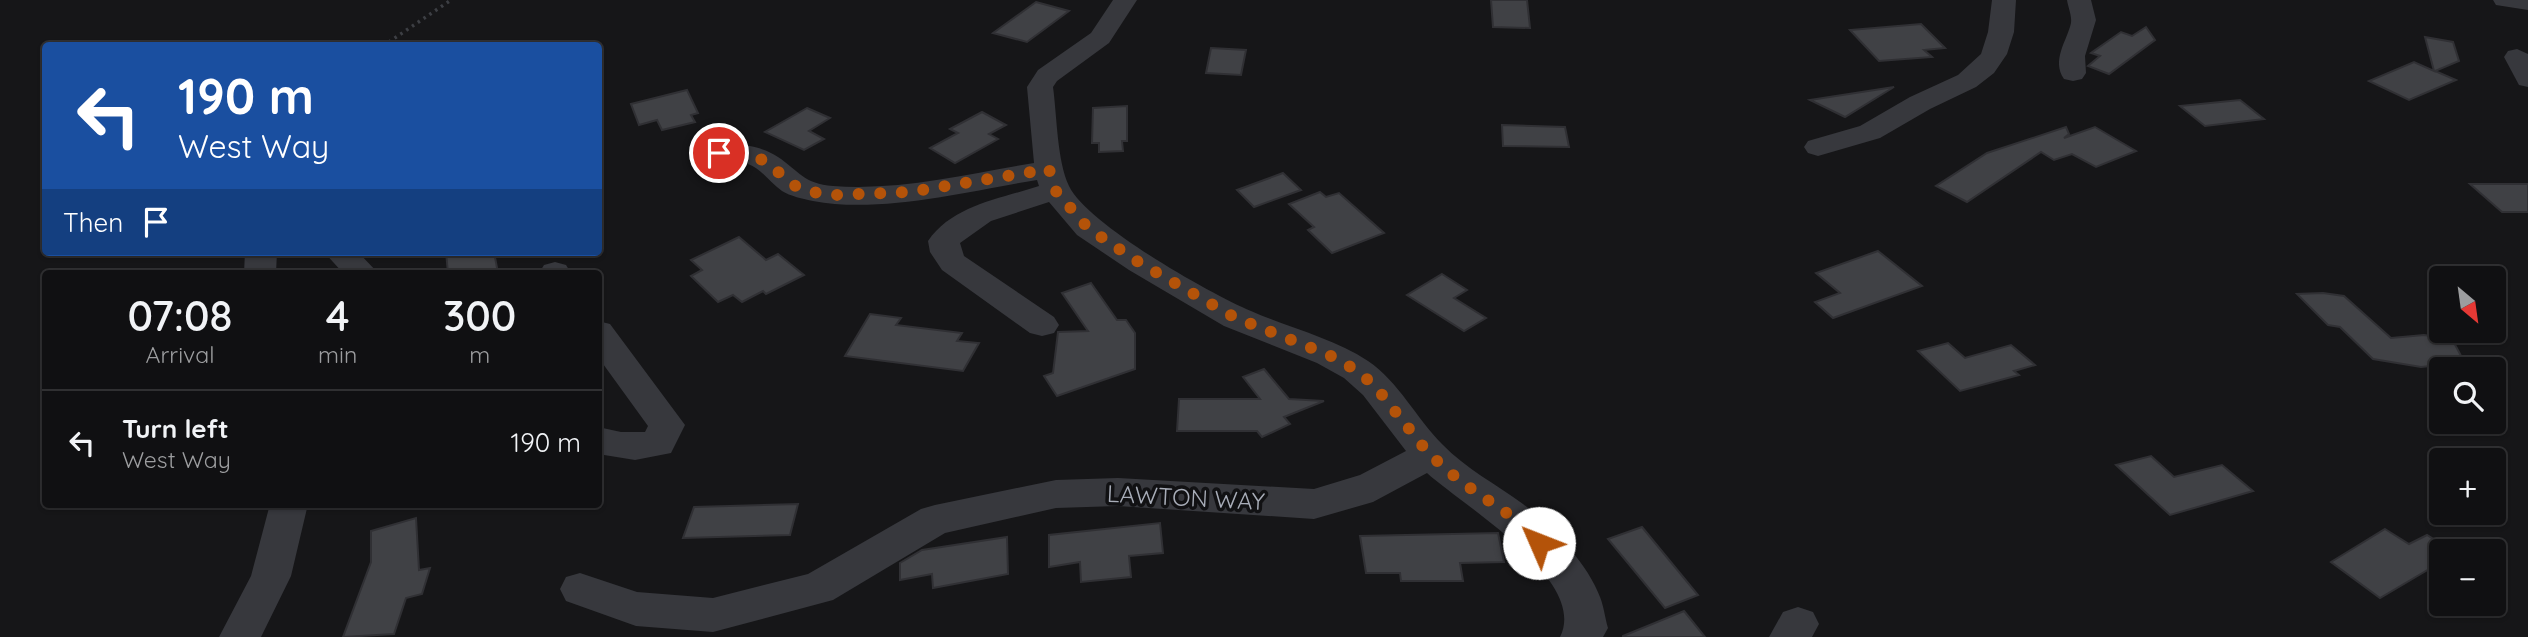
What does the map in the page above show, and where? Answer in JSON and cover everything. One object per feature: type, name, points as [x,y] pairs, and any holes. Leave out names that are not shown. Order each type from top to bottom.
[{"type":"street","points":[[1125,0],[1100,38],[1042,81],[1040,87],[1052,179],[1088,228],[1140,263],[1236,318],[1329,355],[1356,370],[1375,386],[1429,454],[1460,481],[1511,516],[1554,557],[1580,597],[1587,628],[1581,637]]},
{"type":"street","points":[[1818,147],[1870,132],[1967,80],[1985,67],[1994,54],[2001,32],[2004,0]]},
{"type":"street","points":[[2073,73],[2072,56],[2084,20],[2079,0]]},
{"type":"street","points":[[2505,0],[2528,3]]},
{"type":"street","points":[[705,153],[753,156],[767,162],[793,185],[812,192],[834,195],[910,192],[1052,179]]},
{"type":"street","points":[[1042,325],[953,263],[946,252],[944,241],[950,233],[974,218],[1000,206],[1022,202],[1052,179]]},
{"type":"street","points":[[344,256],[359,270]]},
{"type":"street","points":[[602,337],[667,425],[658,444],[634,448],[602,442]]},
{"type":"street","name":"LAWTON WAY","points":[[580,589],[636,609],[713,615],[819,588],[935,520],[1056,494],[1118,492],[1314,504],[1343,499],[1373,487],[1429,454]]},
{"type":"street","points":[[240,637],[271,576],[288,508]]},
{"type":"path","points":[[388,42],[451,0]]},
{"type":"building","points":[[1491,0],[1527,0],[1530,28],[1493,27]]},
{"type":"building","points":[[1036,2],[1069,11],[1027,42],[993,33]]},
{"type":"building","points":[[1921,24],[1945,48],[1924,50],[1932,57],[1879,61],[1850,30]]},
{"type":"building","points":[[2146,27],[2155,40],[2109,74],[2088,66],[2100,56],[2091,53],[2121,32],[2132,36]]},
{"type":"building","points":[[2425,37],[2453,42],[2459,61],[2435,71],[2456,80],[2409,100],[2369,81],[2414,62],[2434,71]]},
{"type":"building","points":[[1211,48],[1246,50],[1241,75],[1206,73]]},
{"type":"building","points":[[1894,87],[1845,117],[1810,100]]},
{"type":"building","points":[[687,90],[698,113],[691,115],[695,122],[662,130],[657,120],[639,125],[631,104]]},
{"type":"building","points":[[2240,100],[2264,119],[2205,126],[2180,106]]},
{"type":"building","points":[[1127,106],[1127,141],[1122,141],[1123,151],[1099,152],[1099,143],[1092,143],[1093,108]]},
{"type":"building","points":[[807,108],[830,118],[809,131],[824,139],[804,150],[765,132]]},
{"type":"building","points":[[982,112],[1006,125],[989,134],[998,139],[955,163],[930,148],[958,133],[950,129]]},
{"type":"building","points":[[1502,125],[1565,127],[1569,147],[1503,146]]},
{"type":"building","points":[[2066,127],[2069,134],[2064,138],[2095,127],[2136,151],[2096,167],[2072,154],[2054,160],[2041,152],[1967,202],[1936,186],[1987,153]]},
{"type":"building","points":[[1283,173],[1301,190],[1254,207],[1237,190]]},
{"type":"building","points":[[2470,184],[2528,184],[2528,212],[2502,212]]},
{"type":"building","points":[[1320,192],[1326,197],[1339,193],[1384,233],[1332,253],[1308,230],[1314,227],[1289,204]]},
{"type":"building","points":[[739,237],[766,260],[778,254],[804,275],[766,294],[763,291],[742,302],[733,295],[718,302],[691,276],[702,270],[691,260]]},
{"type":"building","points":[[1878,251],[1922,286],[1833,318],[1815,302],[1840,293],[1816,273]]},
{"type":"building","points":[[446,256],[495,256],[497,270],[448,270]]},
{"type":"building","points":[[1442,274],[1467,290],[1454,298],[1486,318],[1464,331],[1407,295]]},
{"type":"building","points":[[1091,283],[1117,320],[1126,320],[1135,333],[1135,369],[1057,396],[1044,376],[1053,373],[1058,332],[1088,331],[1062,293]]},
{"type":"building","points":[[2323,293],[2344,296],[2391,338],[2429,336],[2429,343],[2454,343],[2462,357],[2429,357],[2429,366],[2421,367],[2373,359],[2340,327],[2328,325],[2297,294]]},
{"type":"building","points":[[870,314],[901,318],[896,325],[962,333],[957,341],[979,343],[963,371],[845,356]]},
{"type":"building","points":[[1948,343],[1965,358],[2011,345],[2035,365],[2014,371],[2019,375],[1960,391],[1918,351]]},
{"type":"building","points":[[1264,369],[1289,399],[1324,401],[1284,417],[1290,424],[1262,437],[1257,431],[1177,431],[1179,399],[1260,399],[1243,377]]},
{"type":"building","points":[[2151,456],[2174,477],[2222,465],[2253,491],[2170,515],[2116,465]]},
{"type":"building","points":[[798,504],[790,535],[683,538],[694,507]]},
{"type":"building","points":[[416,518],[419,570],[430,568],[422,594],[406,598],[394,634],[343,637],[371,562],[371,531]]},
{"type":"building","points":[[1160,523],[1163,553],[1129,556],[1131,577],[1081,582],[1080,562],[1049,567],[1049,535]]},
{"type":"building","points":[[1642,527],[1698,595],[1665,608],[1608,539]]},
{"type":"building","points":[[2385,529],[2409,544],[2427,535],[2433,539],[2429,539],[2429,569],[2380,598],[2331,562]]},
{"type":"building","points":[[1498,533],[1504,562],[1460,563],[1463,581],[1401,581],[1400,573],[1366,573],[1360,536]]},
{"type":"building","points":[[1007,537],[1008,574],[933,588],[932,574],[900,580],[900,563],[922,550]]},
{"type":"building","points":[[1684,611],[1705,637],[1623,637],[1623,636]]},
{"type":"route","points":[[719,153],[753,156],[767,162],[793,185],[812,192],[834,195],[910,192],[1049,169],[1055,190],[1065,205],[1088,228],[1140,263],[1236,318],[1329,355],[1356,370],[1375,386],[1429,454],[1460,481],[1511,516],[1539,543]]}]
